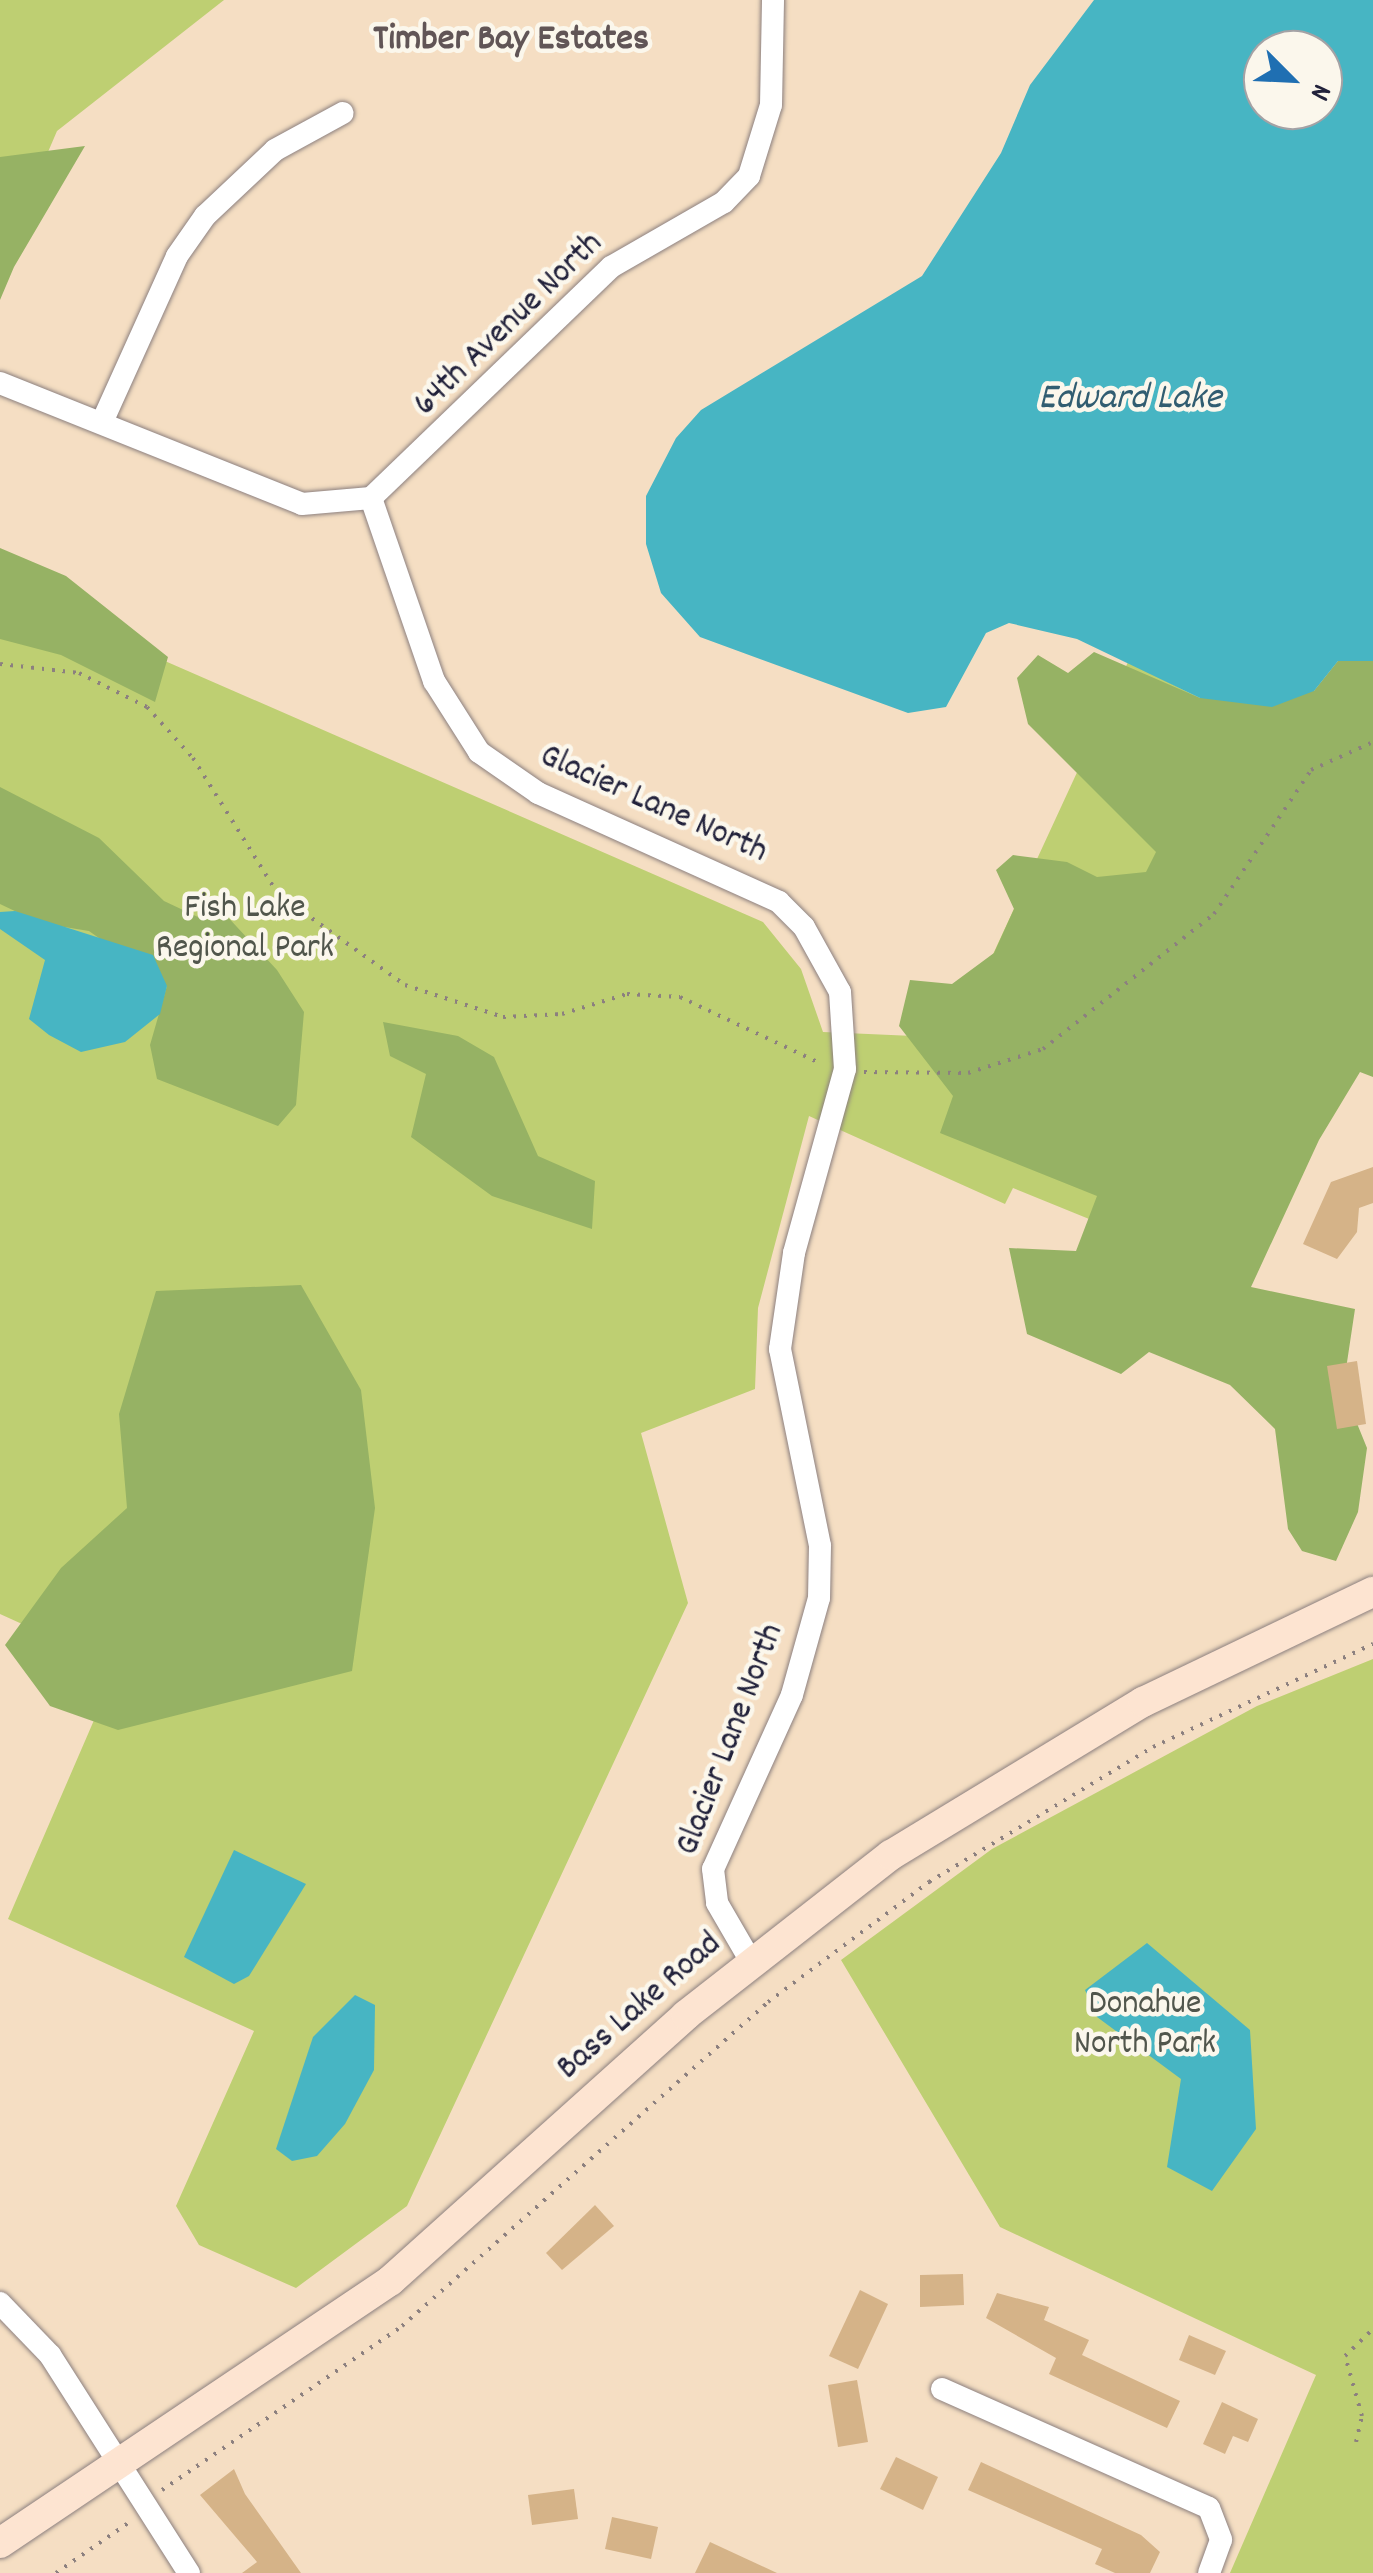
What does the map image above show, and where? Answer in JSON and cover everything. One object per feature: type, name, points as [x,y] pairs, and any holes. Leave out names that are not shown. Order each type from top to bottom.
[{"type":"main road","name":"Bass Lake Road","points":[[0,2544],[390,2281],[750,1960],[1049,1756],[1373,1592]]},
{"type":"street","name":"64th Avenue North","points":[[371,498],[611,268],[724,202],[748,176],[771,105],[774,0]]},
{"type":"street","points":[[103,420],[177,256],[205,216],[274,150],[343,113]]},
{"type":"street","points":[[0,383],[103,420],[302,504],[371,498]]},
{"type":"street","name":"Glacier Lane North","points":[[371,498],[434,681],[479,752],[538,793],[778,902],[804,927],[840,992],[845,1070],[794,1253],[780,1349],[783,1398],[820,1546],[819,1598],[792,1695],[713,1869],[716,1904],[750,1960]]},
{"type":"street","points":[[0,2303],[50,2355],[189,2573]]},
{"type":"street","points":[[942,2390],[1209,2508],[1220,2526],[1210,2573]]},
{"type":"path","points":[[0,664],[78,674],[147,707],[193,758],[278,894],[349,952],[418,992],[524,1018],[627,994],[680,997],[831,1068]]},
{"type":"path","points":[[860,1072],[968,1074],[1043,1049],[1214,914],[1311,770],[1373,742]]},
{"type":"path","points":[[56,2573],[402,2326],[768,2002],[929,1882],[1152,1748],[1373,1644]]},
{"type":"path","points":[[1356,2442],[1362,2416],[1345,2356],[1373,2329]]},
{"type":"green space","points":[[0,0],[224,0],[57,131],[0,264]]},
{"type":"green space","points":[[85,146],[14,267],[0,300],[0,157]]},
{"type":"green space","points":[[0,548],[66,576],[168,657],[155,702],[61,655],[0,639]]},
{"type":"green space","name":"Fish Lake Regional Park","points":[[0,589],[763,922],[801,969],[823,1032],[936,1037],[976,991],[1128,662],[1200,698],[1314,691],[1338,661],[1373,661],[1346,1045],[1239,1280],[1013,1188],[1005,1204],[809,1116],[758,1308],[755,1389],[641,1433],[688,1603],[407,2206],[296,2288],[199,2245],[176,2206],[254,2031],[8,1919],[117,1667],[0,1614]]},
{"type":"green space","points":[[1094,652],[1200,698],[1314,691],[1338,661],[1373,661],[1373,1077],[1360,1072],[1319,1140],[1251,1287],[1355,1309],[1343,1389],[1367,1448],[1358,1512],[1336,1561],[1302,1551],[1288,1529],[1275,1429],[1230,1385],[1149,1352],[1121,1374],[1027,1334],[1009,1248],[1076,1251],[1097,1196],[940,1133],[953,1096],[899,1026],[910,980],[952,984],[994,953],[1014,909],[996,870],[1013,855],[1067,862],[1097,877],[1146,872],[1156,852],[1028,724],[1017,678],[1038,655],[1068,673]]},
{"type":"green space","points":[[0,787],[99,838],[164,901],[200,918],[224,913],[277,970],[304,1012],[296,1105],[278,1126],[157,1079],[150,1045],[167,986],[89,931],[40,923],[0,904]]},
{"type":"green space","points":[[383,1022],[458,1036],[494,1057],[538,1156],[595,1181],[592,1229],[492,1196],[411,1137],[426,1074],[390,1056]]},
{"type":"green space","points":[[301,1285],[361,1390],[375,1508],[352,1671],[118,1730],[50,1706],[5,1645],[61,1568],[127,1508],[119,1414],[156,1291]]},
{"type":"green space","name":"Donahue North Park","points":[[1373,1659],[1373,2573],[1230,2573],[1316,2375],[1000,2227],[841,1960],[992,1849],[1257,1706]]},
{"type":"water","name":"Edward Lake","points":[[1094,0],[1373,0],[1373,661],[1338,661],[1314,691],[1272,707],[1200,698],[1077,639],[1009,623],[986,633],[946,707],[908,713],[700,637],[661,593],[646,544],[646,496],[676,438],[701,410],[922,276],[1001,153],[1030,85]]},
{"type":"water","points":[[15,911],[153,955],[167,986],[160,1014],[125,1042],[81,1052],[49,1035],[29,1019],[45,960],[0,929],[0,912]]},
{"type":"water","points":[[234,1850],[306,1884],[249,1976],[234,1984],[184,1957]]},
{"type":"water","points":[[1147,1943],[1250,2030],[1256,2129],[1212,2191],[1167,2167],[1181,2079],[1097,2017],[1085,1990]]},
{"type":"water","points":[[355,1995],[375,2005],[374,2070],[345,2124],[317,2156],[292,2161],[276,2149],[313,2037]]},
{"type":"building","points":[[1373,1167],[1373,1203],[1359,1208],[1357,1232],[1337,1259],[1303,1244],[1331,1182]]},
{"type":"building","points":[[1357,1361],[1366,1424],[1337,1429],[1327,1366]]},
{"type":"building","points":[[595,2205],[614,2226],[562,2270],[546,2253]]},
{"type":"building","points":[[963,2274],[964,2305],[920,2307],[920,2275]]},
{"type":"building","points":[[860,2290],[888,2304],[858,2369],[829,2356]]},
{"type":"building","points":[[997,2293],[1049,2307],[1044,2320],[1089,2340],[1082,2355],[1180,2401],[1167,2428],[1049,2374],[1056,2358],[986,2318]]},
{"type":"building","points":[[1189,2335],[1226,2351],[1215,2375],[1179,2360]]},
{"type":"building","points":[[857,2380],[868,2442],[838,2447],[828,2385]]},
{"type":"building","points":[[1222,2402],[1258,2419],[1248,2442],[1233,2436],[1225,2454],[1203,2444]]},
{"type":"building","points":[[896,2457],[938,2477],[923,2510],[880,2489]]},
{"type":"building","points":[[981,2462],[1141,2535],[1160,2552],[1150,2573],[1115,2573],[1095,2564],[1102,2549],[968,2490]]},
{"type":"building","points":[[234,2469],[245,2494],[301,2573],[242,2573],[257,2562],[200,2495]]},
{"type":"building","points":[[574,2489],[578,2519],[532,2525],[528,2495]]},
{"type":"building","points":[[612,2517],[658,2527],[651,2559],[605,2549]]},
{"type":"building","points":[[710,2542],[777,2573],[695,2573]]},
{"type":"district","name":"Timber Bay Estates","points":[[511,41]]}]
